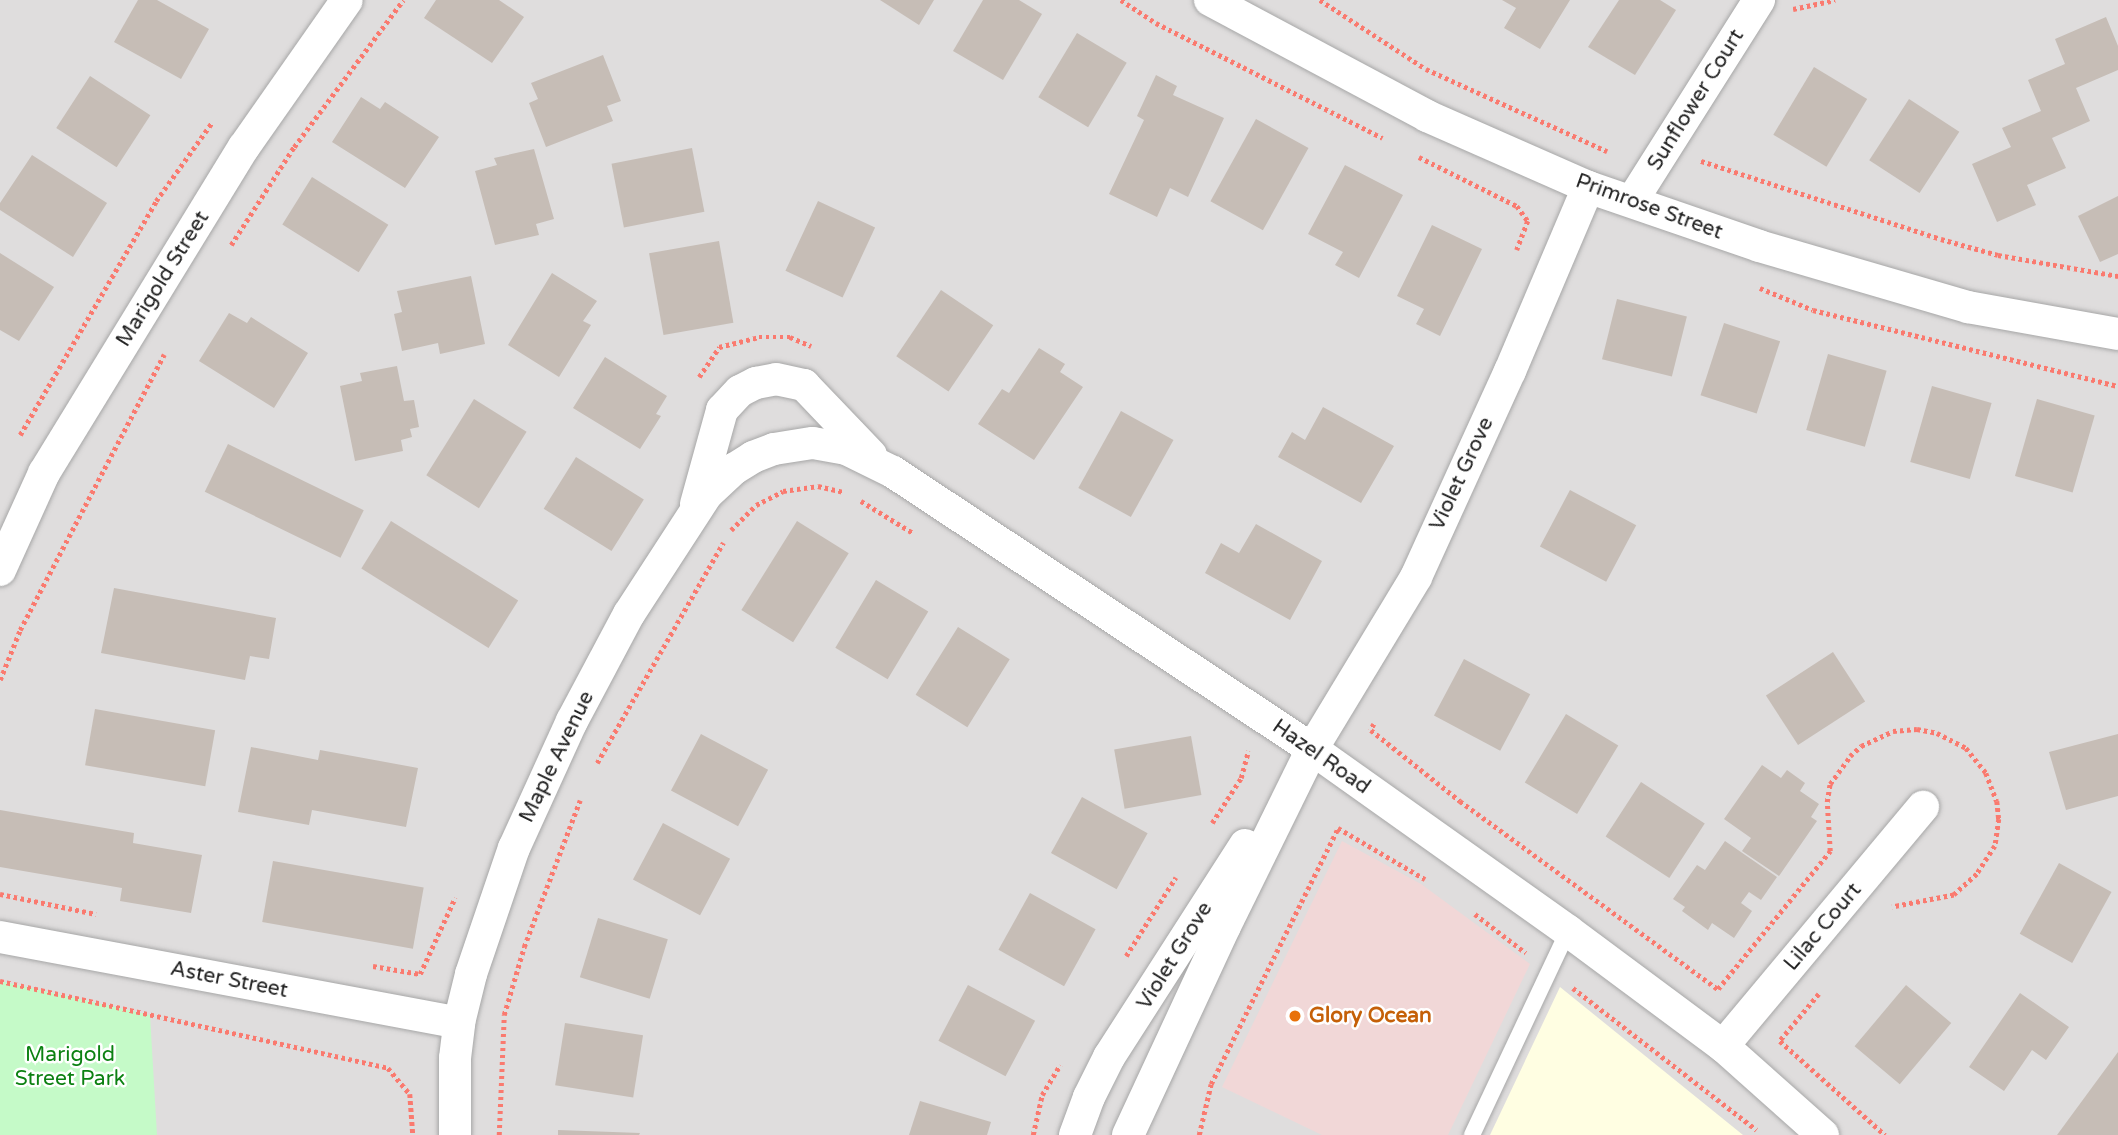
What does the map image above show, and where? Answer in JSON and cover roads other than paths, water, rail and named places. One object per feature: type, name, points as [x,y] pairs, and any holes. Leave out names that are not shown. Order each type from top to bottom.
[{"type":"street","name":"Marigold Street","points":[[0,570],[44,473],[244,147],[346,0]]},
{"type":"street","name":"Primrose Street","points":[[1210,0],[1427,116],[1588,187],[1759,246],[1968,307],[2118,334]]},
{"type":"street","name":"Sunflower Court","points":[[1632,201],[1759,0]]},
{"type":"street","name":"Violet Grove","points":[[1074,1135],[1109,1057],[1265,814],[1312,749],[1416,577],[1510,371],[1588,187]]},
{"type":"street","points":[[693,512],[722,410],[740,391],[761,382],[786,380],[811,390],[858,443],[883,465]]},
{"type":"street","name":"Hazel Road","points":[[785,447],[813,443],[836,446],[883,465],[1312,749],[1568,931],[1723,1046],[1823,1135]]},
{"type":"street","name":"Maple Avenue","points":[[455,1135],[459,1023],[488,921],[543,780],[629,614],[693,512],[734,469],[764,452],[785,447]]},
{"type":"street","name":"Violet Grove","points":[[1128,1135],[1208,961],[1312,749]]},
{"type":"street","name":"Lilac Court","points":[[1723,1046],[1923,807]]},
{"type":"street","name":"Aster Street","points":[[0,937],[459,1023]]},
{"type":"lane","points":[[1472,1135],[1568,931]]},
{"type":"place","name":"Glory Ocean","points":[[1295,1016]]},
{"type":"park label","name":"Marigold Street Park","points":[[70,1067]]}]
